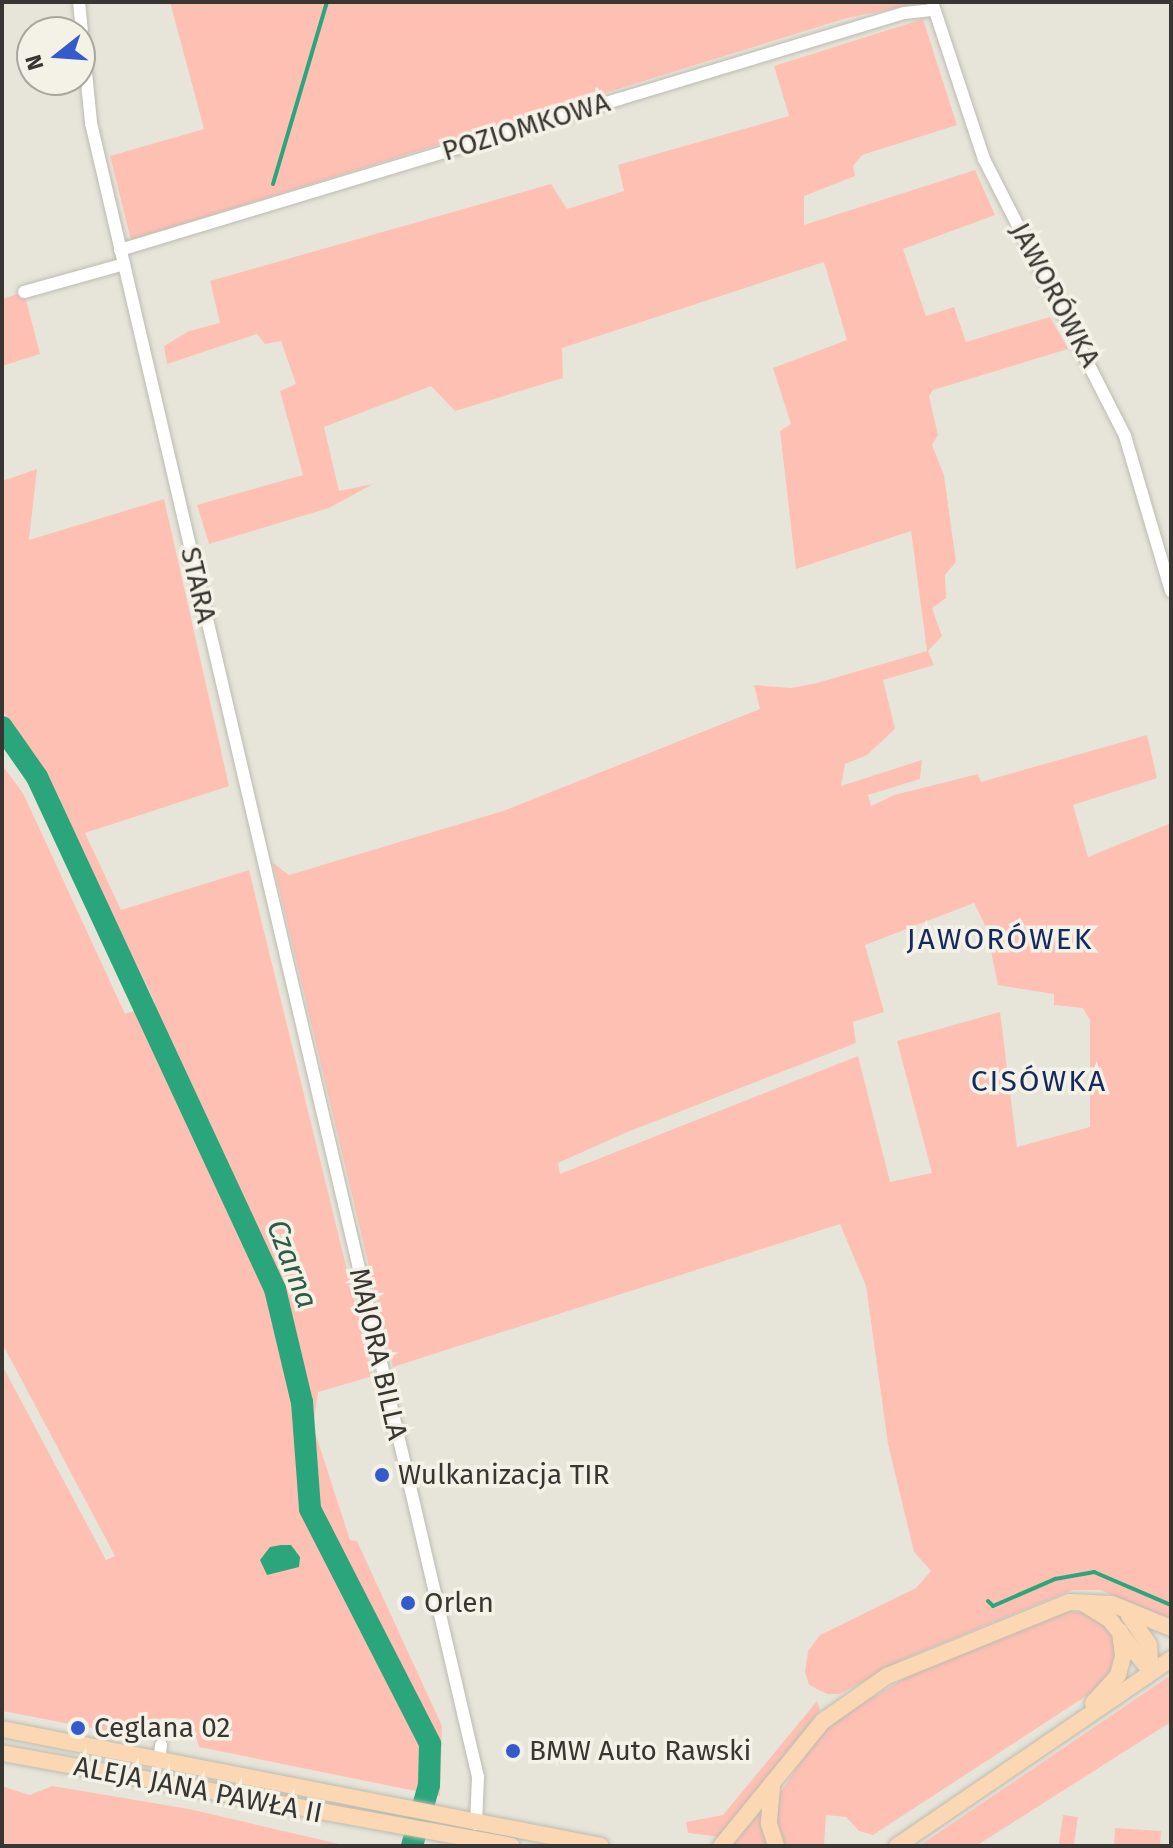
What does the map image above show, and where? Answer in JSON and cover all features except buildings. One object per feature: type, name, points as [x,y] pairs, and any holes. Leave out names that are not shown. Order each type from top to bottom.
[{"type":"main road","points":[[1078,1601],[1098,1610],[1120,1631],[1151,1672]]},
{"type":"main road","points":[[721,1846],[772,1786],[812,1732],[864,1689],[1039,1611],[1078,1601],[1101,1602],[1171,1628]]},
{"type":"main road","points":[[1125,1610],[1149,1645],[1151,1672]]},
{"type":"main road","points":[[1076,1721],[1118,1675],[1123,1656],[1120,1631]]},
{"type":"main road","points":[[897,1846],[1171,1659]]},
{"type":"main road","name":"ALEJA JANA PAWŁA II","points":[[2,1729],[160,1753],[394,1817]]},
{"type":"main road","name":"ALEJA JANA PAWŁA II","points":[[2,1753],[394,1817]]},
{"type":"main road","points":[[772,1786],[769,1824],[776,1846]]},
{"type":"main road","points":[[394,1817],[434,1824],[512,1846]]},
{"type":"main road","points":[[434,1824],[476,1824],[601,1846]]},
{"type":"street","name":"STARA","points":[[79,2],[85,94],[335,1164]]},
{"type":"street","name":"POZIOMKOWA","points":[[120,250],[933,6]]},
{"type":"street","name":"JAWORÓWKA","points":[[933,6],[984,159],[1115,412],[1171,591]]},
{"type":"street","points":[[24,292],[124,264]]},
{"type":"street","name":"MAJORA BILLA","points":[[335,1164],[478,1777],[476,1824]]},
{"type":"shaded area","points":[[170,2],[920,3],[847,18],[131,240],[110,156],[204,129]]},
{"type":"shaded area","points":[[923,19],[957,125],[862,155],[853,166],[855,176],[804,196],[804,225],[975,170],[995,215],[903,249],[926,316],[954,307],[966,342],[1050,317],[1068,349],[933,390],[929,396],[938,435],[932,445],[944,475],[956,562],[945,575],[946,598],[932,608],[942,636],[928,651],[934,665],[883,680],[895,729],[867,755],[845,764],[841,786],[922,760],[920,779],[868,795],[871,806],[894,795],[978,774],[981,782],[1147,735],[1157,778],[1073,805],[1088,857],[1171,823],[1171,1623],[1101,1590],[1072,1590],[908,1657],[840,1694],[827,1694],[809,1685],[805,1672],[808,1651],[820,1635],[916,1588],[931,1571],[914,1552],[888,1444],[866,1286],[840,1224],[393,1367],[273,863],[289,875],[503,811],[760,709],[754,685],[791,688],[817,683],[927,651],[911,531],[796,569],[780,431],[791,424],[773,368],[847,340],[824,262],[562,348],[563,378],[455,411],[431,386],[324,427],[339,491],[373,484],[329,508],[209,544],[197,505],[303,475],[280,391],[296,384],[281,341],[265,344],[257,334],[167,364],[164,346],[189,331],[220,323],[210,281],[551,184],[567,209],[624,191],[618,165],[789,116],[774,66]],"holes":[[[974,903],[986,927],[998,985],[1054,994],[1054,1005],[1083,1008],[1090,1020],[1090,1127],[1017,1147],[1000,1012],[897,1041],[932,1173],[890,1182],[858,1056],[560,1174],[558,1163],[625,1133],[856,1043],[853,1022],[884,1012],[865,945]]]},
{"type":"shaded area","points":[[24,292],[40,354],[2,366],[2,299]]},
{"type":"shaded area","points":[[37,469],[29,540],[164,499],[229,786],[85,833],[121,910],[249,870],[373,1376],[318,1392],[313,1426],[350,1540],[357,1541],[442,1726],[440,1796],[199,1747],[193,1725],[177,1718],[158,1719],[155,1740],[2,1711],[2,1365],[106,1560],[115,1556],[2,1343],[2,765],[23,793],[125,1014],[155,1003],[41,767],[2,710],[2,481]]},
{"type":"shaded area","points":[[291,1545],[300,1557],[299,1567],[267,1575],[260,1560],[270,1547]]},
{"type":"shaded area","points":[[1066,1611],[1091,1614],[1111,1630],[1118,1650],[1114,1670],[1100,1687],[873,1835],[859,1831],[846,1817],[826,1815],[824,1846],[784,1845],[774,1811],[778,1796],[816,1739],[847,1712],[926,1666]]},
{"type":"shaded area","points":[[1171,1675],[1171,1722],[976,1846],[919,1846]]},
{"type":"shaded area","points":[[817,1701],[820,1710],[721,1837],[688,1833],[686,1822],[723,1815]]},
{"type":"shaded area","points":[[2,1786],[30,1795],[52,1786],[189,1809],[348,1846],[2,1846]]},
{"type":"shaded area","points":[[760,1811],[770,1846],[730,1846]]},
{"type":"shaded area","points":[[1063,1815],[1078,1817],[1074,1846],[1059,1845]]},
{"type":"shaded area","points":[[1115,1828],[1161,1831],[1160,1846],[1114,1846]]},
{"type":"waterway","points":[[273,184],[327,2]]},
{"type":"waterway","name":"Czarna","points":[[2,727],[37,777],[275,1289],[302,1402],[310,1509],[430,1744],[429,1785],[412,1846]]},
{"type":"waterway","points":[[988,1601],[993,1606],[1055,1579],[1094,1572],[1171,1605]]},
{"type":"place","name":"Wulkanizacja TIR","points":[[382,1475]]},
{"type":"place","name":"Orlen","points":[[408,1603]]},
{"type":"place","name":"Ceglana 02","points":[[78,1728]]},
{"type":"place","name":"BMW Auto Rawski","points":[[513,1751]]},
{"type":"district","name":"JAWORÓWEK","points":[[1000,939]]},
{"type":"district","name":"CISÓWKA","points":[[1039,1081]]}]
